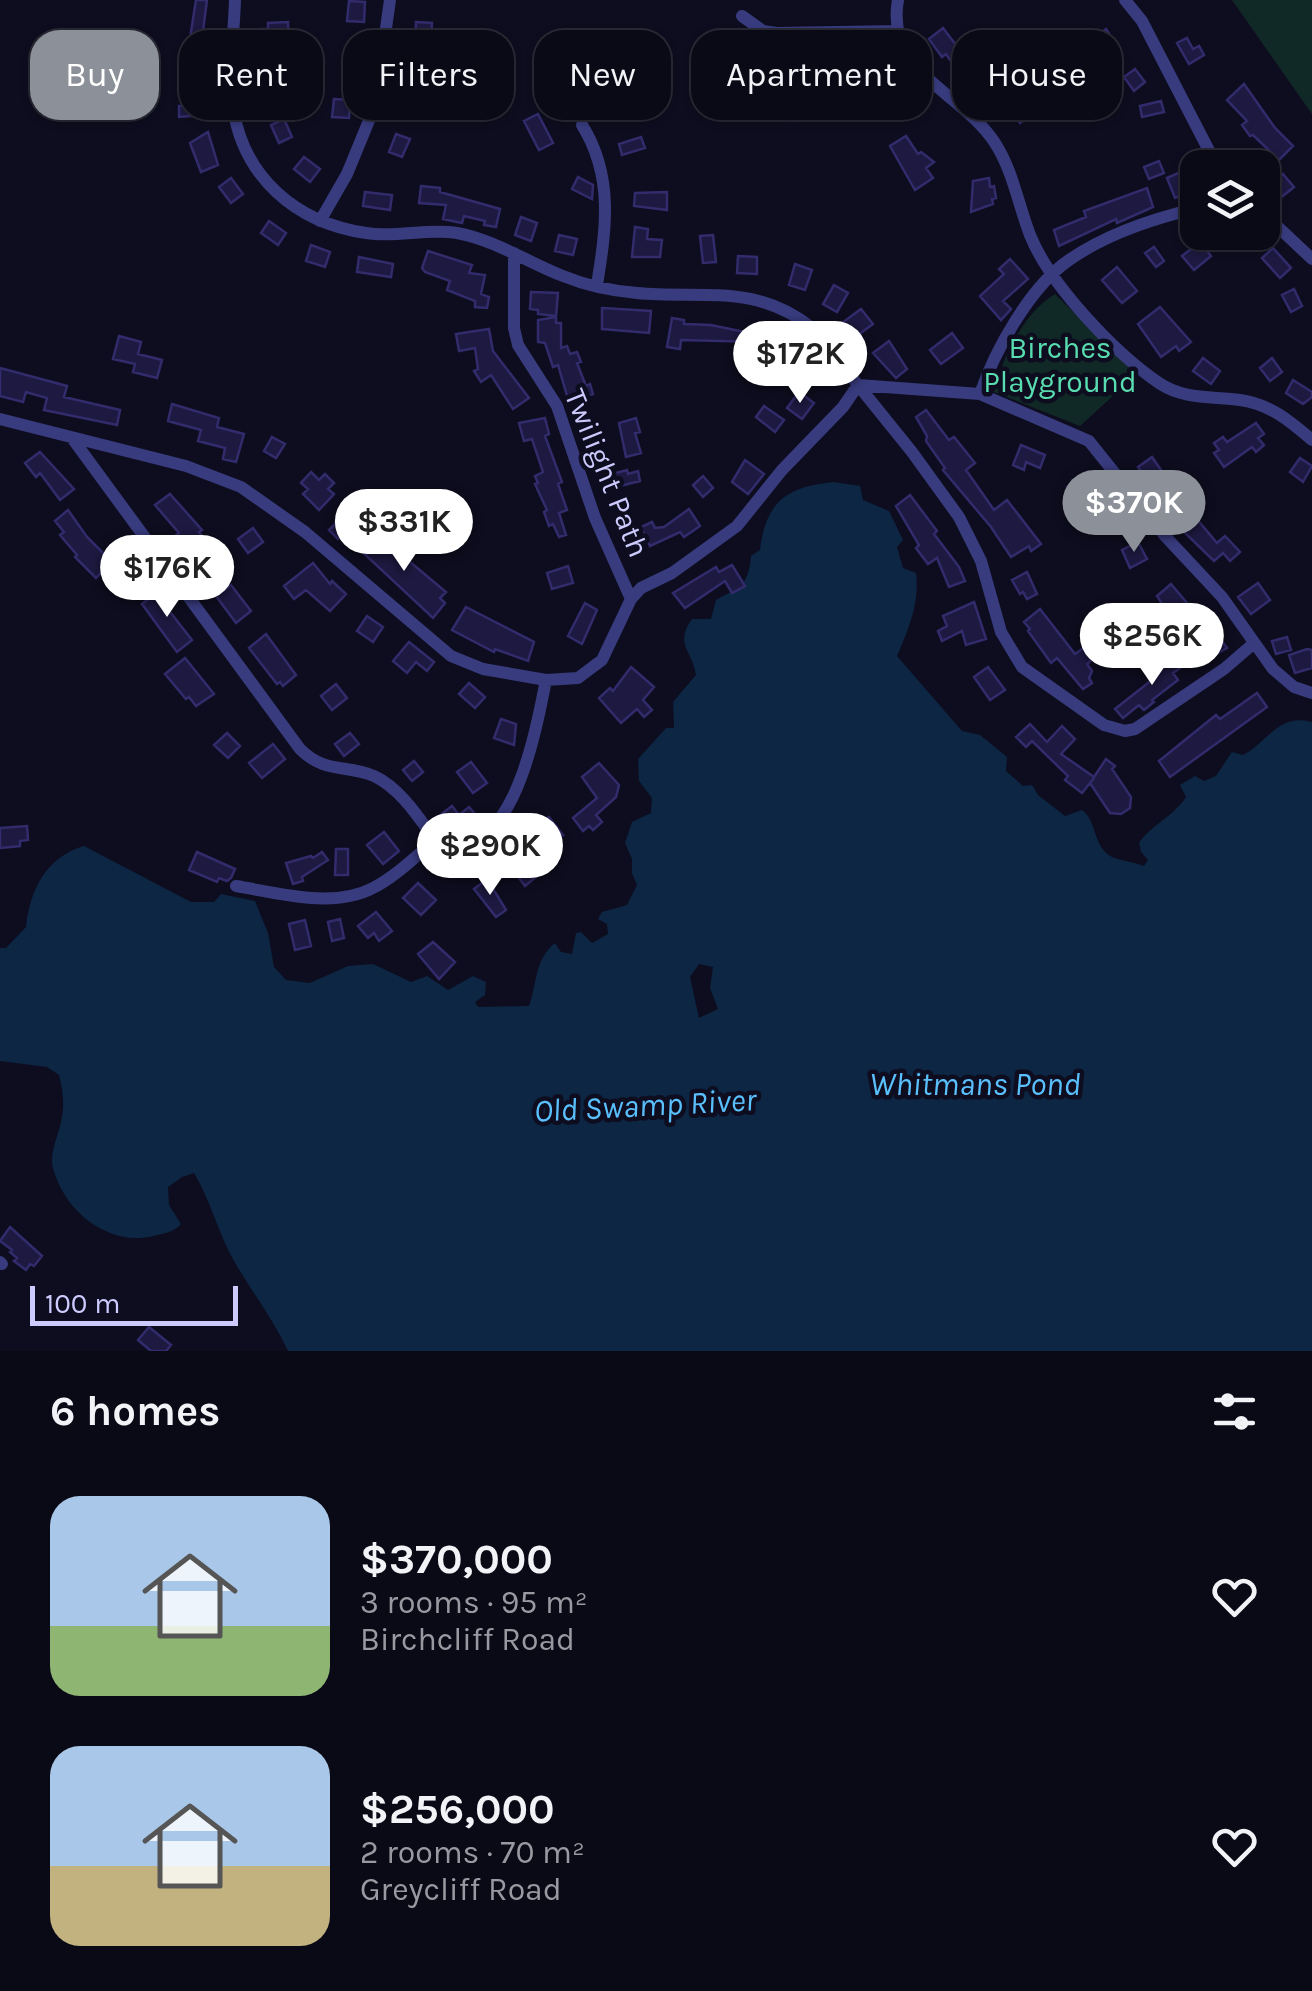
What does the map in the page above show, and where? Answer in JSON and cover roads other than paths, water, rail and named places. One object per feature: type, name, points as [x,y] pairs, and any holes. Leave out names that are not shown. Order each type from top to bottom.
[{"type":"street","points":[[235,0],[232,105],[242,145],[270,189],[288,204],[320,222],[372,234],[455,232],[514,253],[566,278],[597,286],[636,293],[747,297],[784,309],[812,328],[959,517],[981,560],[1002,632],[1016,660],[1036,680],[1116,730],[1135,729],[1224,670],[1253,644]]},
{"type":"street","points":[[320,222],[347,174],[375,106],[390,0]]},
{"type":"street","points":[[898,0],[898,30]]},
{"type":"street","points":[[1125,0],[1142,21],[1209,150]]},
{"type":"street","points":[[742,16],[762,30]]},
{"type":"street","points":[[932,81],[961,104],[994,142],[1009,170],[1031,238],[1053,273],[1113,343],[1173,391],[1271,408],[1312,440]]},
{"type":"street","points":[[582,125],[602,169],[607,206],[597,286]]},
{"type":"street","points":[[980,394],[997,353],[1053,273],[1104,240],[1180,214]]},
{"type":"street","points":[[1280,228],[1312,259]]},
{"type":"street","name":"Twilight Path","points":[[514,253],[514,328],[518,346],[557,406],[595,518],[631,599]]},
{"type":"street","points":[[0,419],[186,466],[241,487],[305,532],[451,656],[498,673],[546,680],[578,678],[602,660],[640,588],[672,573],[738,526],[782,470],[843,408],[858,385]]},
{"type":"street","points":[[858,385],[980,394],[1063,428],[1096,448],[1165,536],[1222,597],[1272,669],[1294,687],[1312,694]]},
{"type":"street","points":[[72,438],[300,749],[312,761],[329,768],[378,778],[415,813],[435,840],[452,848],[467,845],[490,829],[510,805],[535,737],[546,680]]},
{"type":"street","points":[[236,886],[297,896],[358,894],[389,878],[435,840]]},
{"type":"water","name":"Whitmans Pond","points":[[817,484],[860,486],[863,500],[889,511],[903,540],[897,547],[903,568],[916,573],[916,595],[897,656],[962,731],[980,735],[1007,757],[1006,771],[1023,786],[1032,785],[1038,795],[1065,816],[1082,810],[1101,847],[1112,857],[1144,866],[1148,860],[1139,843],[1186,797],[1180,785],[1195,776],[1204,781],[1216,776],[1232,752],[1243,755],[1282,725],[1300,720],[1312,722],[1312,1351],[288,1351],[234,1261],[194,1173],[168,1187],[169,1205],[181,1224],[168,1232],[136,1238],[120,1236],[104,1231],[78,1211],[59,1184],[52,1163],[63,1110],[59,1075],[47,1067],[0,1061],[0,948],[6,948],[26,927],[36,888],[59,858],[84,846],[191,902],[214,902],[221,894],[255,901],[268,933],[274,967],[286,980],[310,983],[348,966],[373,964],[411,982],[427,976],[448,990],[473,976],[486,982],[485,995],[475,1002],[478,1007],[529,1006],[548,950],[555,943],[561,952],[572,954],[576,933],[581,932],[592,943],[608,934],[607,924],[598,919],[602,912],[627,905],[637,885],[625,843],[632,822],[651,813],[652,798],[639,781],[638,759],[666,728],[674,728],[673,702],[696,675],[684,641],[687,628],[692,619],[711,619],[716,600],[745,580],[751,556],[760,550],[767,519],[781,500]],"holes":[[[699,964],[713,967],[710,988],[718,1009],[699,1018],[690,977]]]},
{"type":"park label","name":"Birches Playground","points":[[1060,365]]},
{"type":"water label","name":"Old Swamp River","points":[[645,1105]]}]
